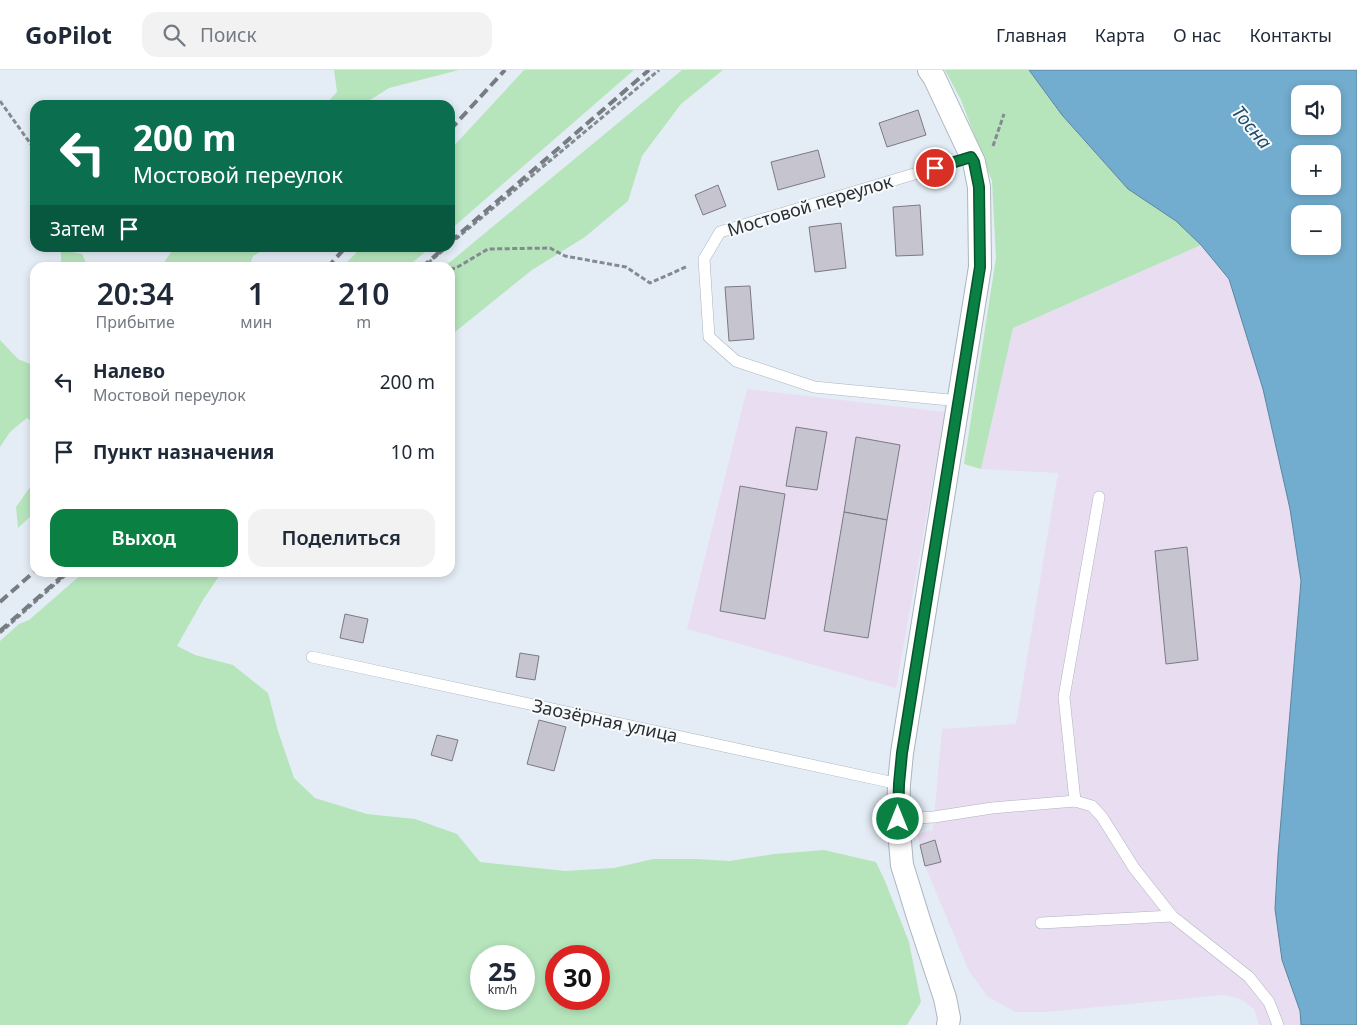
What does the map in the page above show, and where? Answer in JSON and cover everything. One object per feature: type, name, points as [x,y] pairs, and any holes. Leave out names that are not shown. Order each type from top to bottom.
[{"type":"street","points":[[929,70],[974,162],[979,187],[980,267],[902,753],[899,784],[898,819],[902,865],[945,998],[948,1025]]},
{"type":"lane","name":"Мостовой переулок","points":[[704,259],[720,232],[971,157]]},
{"type":"lane","points":[[704,259],[709,337],[736,360],[814,387],[960,401]]},
{"type":"lane","points":[[1075,801],[1064,697],[1099,497]]},
{"type":"lane","name":"Заозёрная улица","points":[[312,657],[899,784]]},
{"type":"lane","points":[[898,819],[934,817],[992,808],[1075,801],[1092,806],[1102,817],[1134,868],[1172,916],[1248,977],[1269,1002],[1278,1025]]},
{"type":"lane","points":[[1041,923],[1172,916]]},
{"type":"path","points":[[455,240],[658,70]]},
{"type":"path","points":[[0,101],[30,143]]},
{"type":"path","points":[[455,268],[488,250],[550,248],[565,256],[626,268],[650,283],[704,259]]},
{"type":"path","points":[[429,262],[441,252]]},
{"type":"path","points":[[0,633],[63,577]]},
{"type":"shaded area","points":[[1201,245],[1229,279],[1263,389],[1290,509],[1301,581],[1275,909],[1282,960],[1300,1011],[1301,1025],[1259,1025],[1254,1009],[1241,999],[1223,995],[1046,1012],[1015,1012],[988,997],[969,971],[925,866],[917,834],[933,830],[942,729],[1016,724],[1058,473],[981,469],[1013,328]]},
{"type":"shaded area","points":[[747,389],[945,412],[896,688],[687,629]]},
{"type":"green space","points":[[334,70],[459,70],[389,88],[370,100],[330,100],[337,92]]},
{"type":"green space","points":[[524,70],[634,70],[455,226],[455,145]]},
{"type":"green space","points":[[682,70],[723,70],[681,104],[642,156],[628,201],[585,237],[532,270],[455,332],[455,262],[450,262]]},
{"type":"green space","points":[[945,70],[1029,70],[1062,115],[1128,189],[1176,221],[1201,245],[1013,328],[981,469],[964,464],[996,258],[992,181],[961,100]]},
{"type":"green space","points":[[61,252],[72,252],[82,254],[86,262],[61,262]]},
{"type":"green space","points":[[171,252],[260,252],[253,256],[251,262],[164,262]]},
{"type":"green space","points":[[357,252],[425,252],[413,262],[347,262]]},
{"type":"green space","points":[[0,340],[18,359],[30,364],[30,420],[27,418],[10,432],[0,447]]},
{"type":"green space","points":[[30,487],[30,517],[18,528],[16,507]]},
{"type":"green space","points":[[78,577],[218,577],[177,646],[195,655],[233,665],[268,693],[278,731],[294,778],[315,798],[367,814],[415,819],[457,834],[480,862],[565,871],[614,868],[653,859],[730,861],[774,854],[824,850],[876,862],[909,942],[921,1002],[907,1025],[0,1025],[0,641],[19,624],[29,620]]},
{"type":"water","name":"Тосна","points":[[1029,70],[1357,70],[1357,1025],[1301,1025],[1300,1011],[1282,960],[1275,909],[1301,581],[1290,509],[1263,389],[1229,279],[1201,245],[1176,221],[1128,189],[1062,115]]},
{"type":"building","points":[[918,110],[926,135],[887,147],[879,123]]},
{"type":"building","points":[[818,150],[825,177],[778,190],[771,162]]},
{"type":"building","points":[[718,185],[726,206],[703,215],[695,195]]},
{"type":"building","points":[[920,205],[923,255],[896,256],[893,207]]},
{"type":"building","points":[[841,223],[846,268],[815,272],[809,227]]},
{"type":"building","points":[[750,286],[754,339],[729,341],[725,287]]},
{"type":"building","points":[[796,427],[827,432],[817,490],[786,486]]},
{"type":"building","points":[[856,437],[900,445],[887,520],[844,512]]},
{"type":"building","points":[[740,486],[785,494],[765,619],[720,611]]},
{"type":"building","points":[[844,512],[887,520],[868,638],[824,631]]},
{"type":"building","points":[[1187,547],[1198,660],[1166,664],[1155,551]]},
{"type":"building","points":[[345,614],[368,619],[363,643],[340,638]]},
{"type":"building","points":[[520,653],[539,656],[535,680],[516,677]]},
{"type":"building","points":[[539,720],[566,727],[554,771],[527,764]]},
{"type":"building","points":[[437,735],[458,740],[452,761],[431,755]]},
{"type":"building","points":[[935,840],[941,862],[925,866],[920,845]]},
{"type":"railway","points":[[455,125],[505,70]]},
{"type":"railway","points":[[455,238],[649,70]]},
{"type":"railway","points":[[332,262],[341,252]]},
{"type":"railway","points":[[428,262],[439,252]]},
{"type":"railway","points":[[0,602],[30,575]]},
{"type":"railway","points":[[0,631],[61,577]]},
{"type":"route","points":[[898,819],[902,753],[957,421],[980,267],[979,187],[974,162],[971,157],[935,168]]}]
